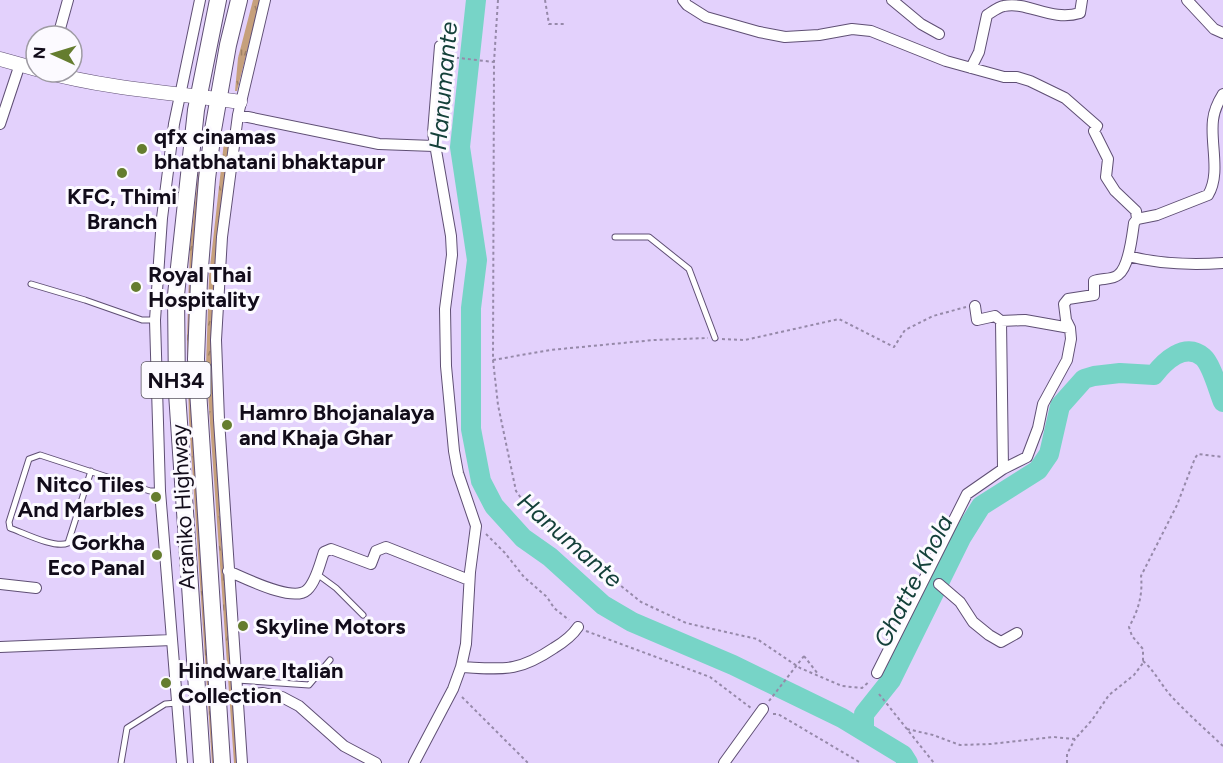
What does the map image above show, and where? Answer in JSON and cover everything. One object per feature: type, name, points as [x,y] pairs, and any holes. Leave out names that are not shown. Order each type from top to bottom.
[{"type":"highway","name":"Araniko Highway","points":[[202,763],[175,359],[178,268],[199,96],[218,0]]},
{"type":"highway","name":"Araniko Highway","points":[[222,763],[196,359],[199,280],[207,179],[218,99],[239,0]]},
{"type":"main road","points":[[0,60],[24,65]]},
{"type":"main road","points":[[84,80],[128,89],[181,93],[218,99],[239,109]]},
{"type":"street","points":[[61,24],[68,0]]},
{"type":"street","points":[[182,763],[160,491],[155,320],[162,218],[174,124],[200,0]]},
{"type":"street","points":[[242,763],[228,571],[216,340],[222,237],[239,109],[265,0]]},
{"type":"street","points":[[683,0],[706,17],[759,32],[785,37],[819,35],[852,28],[871,31],[946,61],[1030,81],[1065,99],[1097,126],[1094,131],[1108,159],[1106,177],[1115,191],[1136,211],[1137,219],[1128,256],[1118,276],[1094,281],[1094,295],[1068,298],[1064,304],[1071,339],[1067,360],[1043,404],[1038,428],[1027,457],[967,494],[877,673]]},
{"type":"street","points":[[892,0],[921,24],[939,34]]},
{"type":"street","points":[[971,68],[979,52],[987,15],[1003,6],[1017,6],[1068,17],[1080,13],[1082,0]]},
{"type":"street","points":[[1187,0],[1214,28],[1223,33]]},
{"type":"street","points":[[414,763],[453,689],[461,668],[466,644],[476,529],[458,473],[450,422],[444,323],[452,255],[451,236],[434,146],[433,122],[441,51]]},
{"type":"street","points":[[1,116],[20,64]]},
{"type":"street","points":[[1137,219],[1156,215],[1208,195],[1212,189],[1213,176],[1213,119],[1223,94]]},
{"type":"street","points":[[239,109],[379,144],[434,146]]},
{"type":"street","points":[[1128,256],[1145,261],[1223,263]]},
{"type":"street","points":[[975,306],[977,320],[995,316],[1000,321],[1003,470]]},
{"type":"street","points":[[1000,321],[1025,320],[1070,328]]},
{"type":"street","points":[[228,571],[291,595],[305,593],[310,587],[324,552],[332,549],[370,564],[376,551],[386,547],[470,580]]},
{"type":"street","points":[[0,584],[36,588]]},
{"type":"street","points":[[939,584],[960,602],[973,622],[989,636],[1001,642],[1017,633]]},
{"type":"street","points":[[461,668],[517,668],[537,660],[572,636],[578,627]]},
{"type":"street","points":[[0,647],[172,640]]},
{"type":"street","points":[[238,694],[263,693],[282,697],[299,706],[344,746],[375,763]]},
{"type":"street","points":[[724,763],[764,708]]},
{"type":"lane","points":[[615,237],[648,237],[689,269],[715,338]]},
{"type":"lane","points":[[31,284],[142,320],[155,320]]},
{"type":"lane","points":[[91,471],[68,543],[55,545],[10,528],[9,522],[29,459],[40,455],[91,471],[150,491],[160,491]]},
{"type":"lane","points":[[316,573],[336,588],[363,615]]},
{"type":"lane","points":[[237,680],[309,685],[330,660]]},
{"type":"lane","points":[[121,763],[127,728],[165,704],[177,703]]},
{"type":"path","points":[[498,0],[494,62],[493,360],[498,405],[516,491],[526,506],[565,545],[595,565],[641,602],[686,623],[757,639],[800,668],[842,686],[862,688],[877,673]]},
{"type":"path","points":[[545,0],[549,24],[565,24]]},
{"type":"path","points":[[441,51],[494,62]]},
{"type":"path","points":[[493,360],[570,348],[654,340],[715,338],[745,340],[839,319],[894,347],[905,330],[933,315],[975,306]]},
{"type":"path","points":[[1067,763],[1067,754],[1075,739],[1092,720],[1109,695],[1134,675],[1143,661],[1143,648],[1132,636],[1129,627],[1136,614],[1143,588],[1142,576],[1177,505],[1195,458],[1198,454],[1223,457]]},
{"type":"path","points":[[476,529],[487,535],[524,577],[547,597],[554,608],[578,627],[592,635],[710,677],[861,763]]},
{"type":"path","points":[[764,708],[804,656],[819,676]]},
{"type":"path","points":[[1143,661],[1152,668],[1174,700],[1223,746]]},
{"type":"path","points":[[453,689],[528,763]]},
{"type":"path","points":[[879,694],[934,763]]},
{"type":"path","points":[[907,729],[960,744],[991,744],[1053,737],[1075,739]]},
{"type":"green space","points":[[253,0],[260,0],[237,91],[235,91],[238,58]]},
{"type":"green space","points":[[208,112],[193,350],[217,763],[212,763],[189,420],[187,339],[190,247]]},
{"type":"green space","points":[[225,133],[230,135],[214,276],[211,366],[238,763],[234,763],[206,366],[209,276]]},
{"type":"waterway","name":"Hanumante","points":[[476,0],[460,147],[477,260],[471,308],[471,429],[481,481],[494,506],[523,538],[550,557],[603,605],[632,622],[733,665],[842,718],[903,755],[908,763]]},
{"type":"waterway","name":"Ghatte Khola","points":[[864,731],[864,714],[891,680],[961,538],[981,506],[1038,470],[1049,454],[1060,406],[1084,379],[1120,373],[1154,375],[1169,359],[1189,351],[1203,357],[1206,361],[1223,402]]},
{"type":"place","name":"qfx cinamas bhatbhatani bhaktapur","points":[[142,149]]},
{"type":"place","name":"KFC, Thimi Branch","points":[[122,173]]},
{"type":"place","name":"Royal Thai Hospitality","points":[[136,287]]},
{"type":"place","name":"Hamro Bhojanalaya and Khaja Ghar","points":[[227,425]]},
{"type":"place","name":"Nitco Tiles And Marbles","points":[[156,497]]},
{"type":"place","name":"Gorkha Eco Panal","points":[[157,555]]},
{"type":"place","name":"Skyline Motors","points":[[243,626]]},
{"type":"place","name":"Hindware Italian Collection","points":[[166,683]]}]
